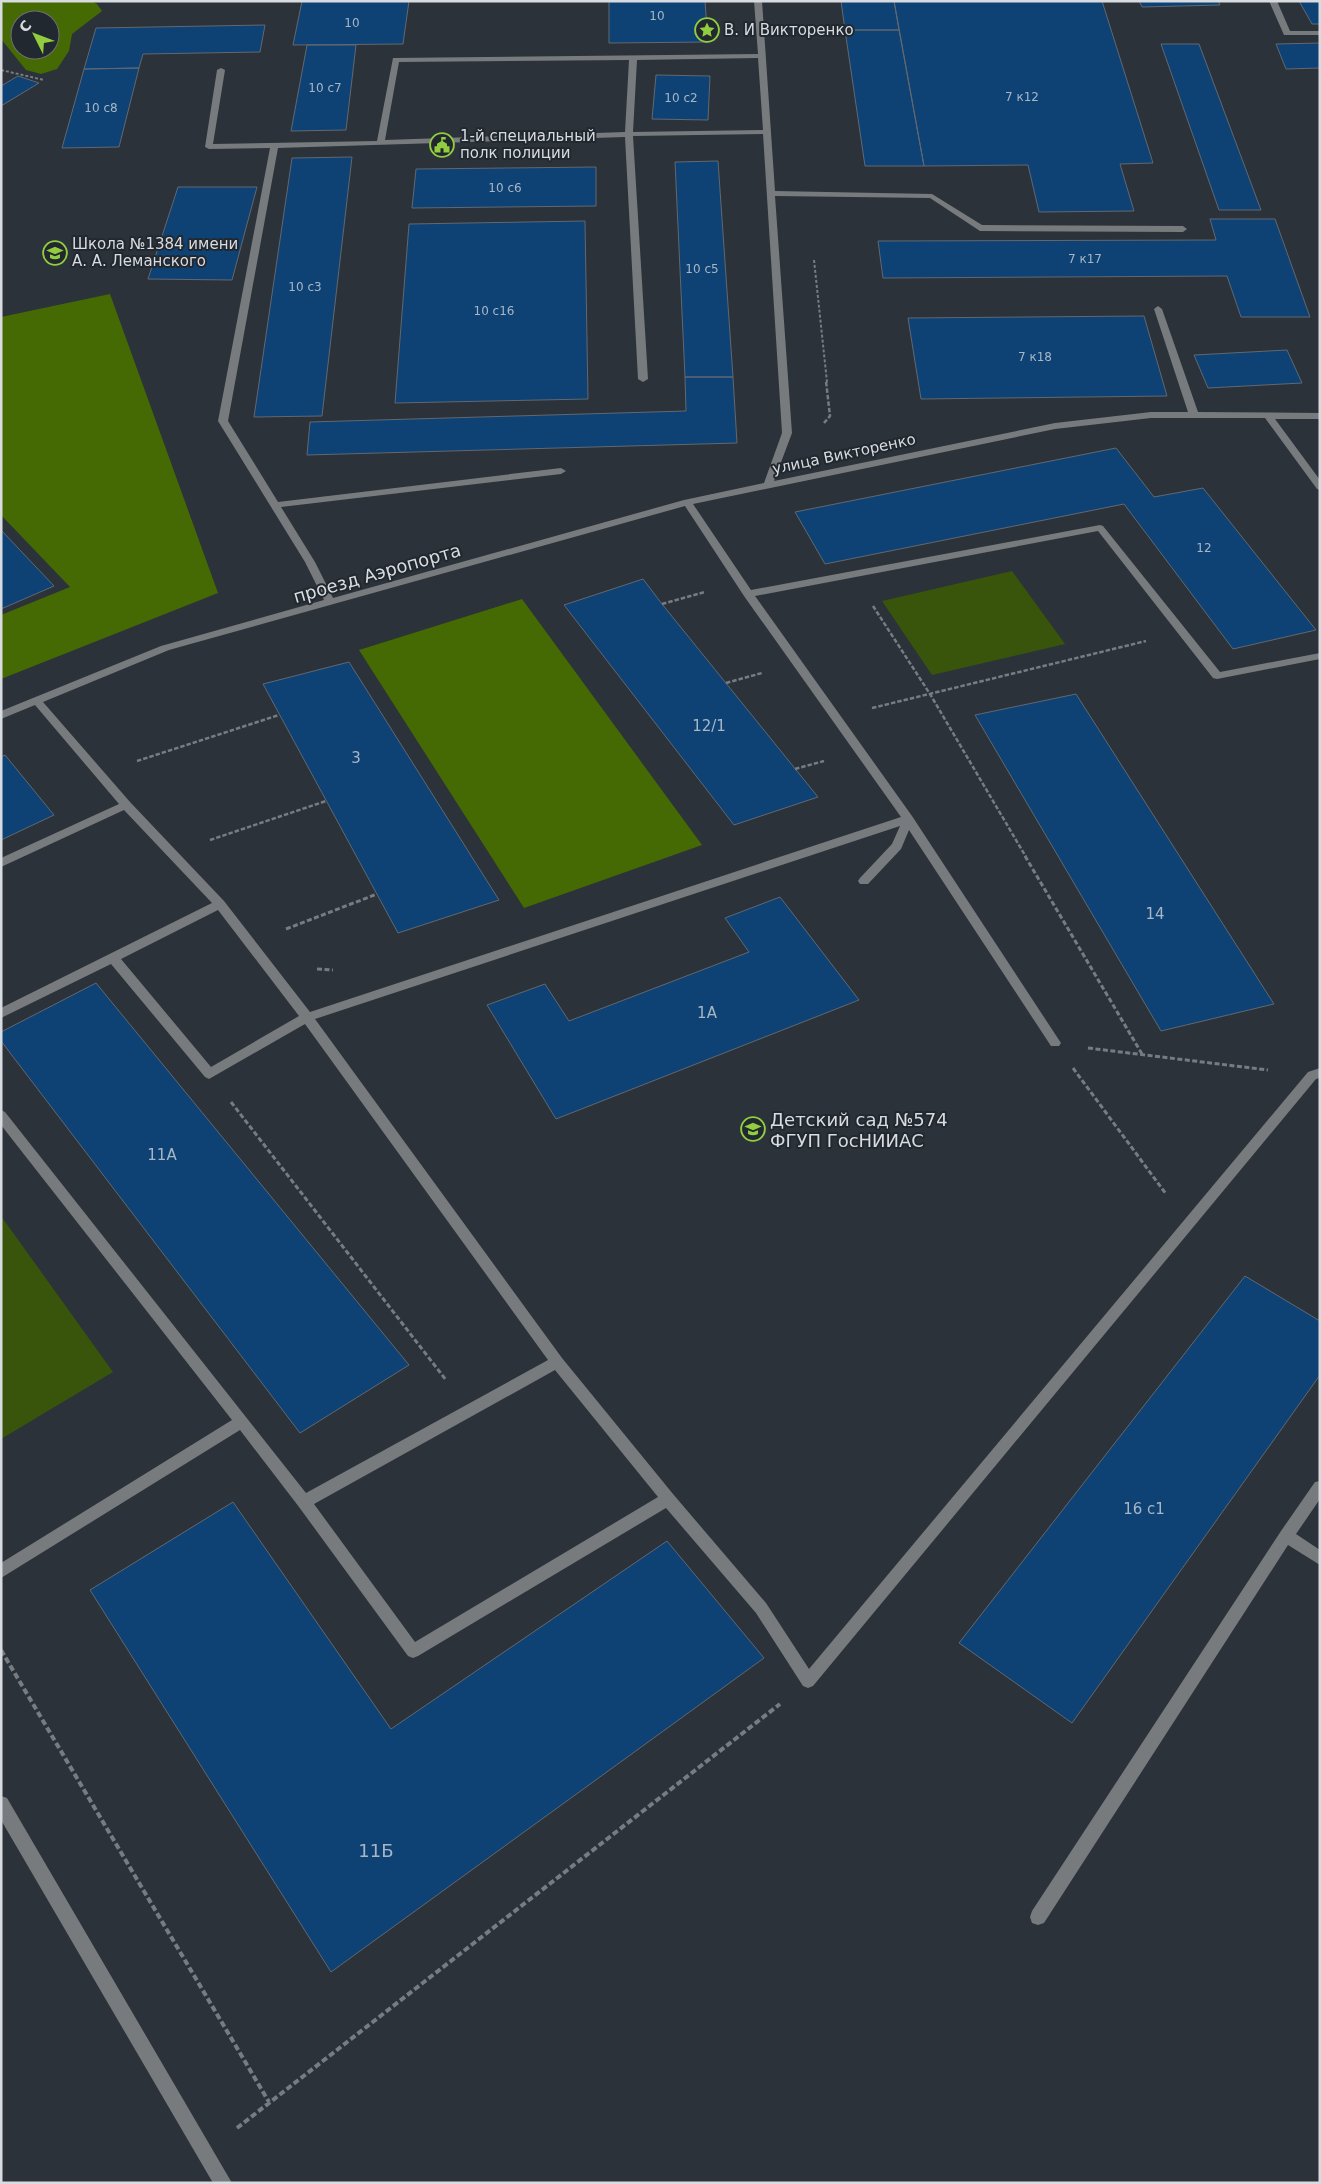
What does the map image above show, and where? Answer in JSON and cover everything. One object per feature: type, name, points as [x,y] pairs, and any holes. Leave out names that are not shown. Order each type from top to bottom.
[{"type":"street","name":"улица Викторенко","points":[[758,1],[787,433],[768,486]]},
{"type":"street","points":[[1273,1],[1287,33],[1320,33]]},
{"type":"street","points":[[381,143],[396,60],[762,56]]},
{"type":"street","points":[[633,58],[629,134],[643,379]]},
{"type":"street","points":[[221,70],[209,147],[629,134],[767,132]]},
{"type":"street","points":[[274,146],[223,421],[331,603]]},
{"type":"street","points":[[771,193],[932,196],[980,228],[1183,229]]},
{"type":"street","points":[[1158,309],[1194,415]]},
{"type":"street","name":"улица Викторенко","points":[[768,486],[1055,426],[1151,415],[1320,416]]},
{"type":"street","points":[[1268,416],[1320,487]]},
{"type":"street","points":[[274,505],[561,470]]},
{"type":"street","name":"проезд Аэропорта","points":[[1,715],[165,648],[687,502],[768,486]]},
{"type":"street","points":[[687,502],[748,594],[908,819],[1055,1043]]},
{"type":"street","points":[[748,594],[1100,528],[1216,676],[1320,656]]},
{"type":"street","points":[[36,700],[126,805],[220,904],[307,1016],[557,1362],[668,1499],[761,1608],[808,1681],[1316,1074]]},
{"type":"street","points":[[1,864],[126,805]]},
{"type":"street","points":[[864,882],[898,846],[908,819]]},
{"type":"street","points":[[113,958],[209,1074],[307,1016],[908,819]]},
{"type":"street","points":[[1,1014],[220,904]]},
{"type":"street","points":[[1,1115],[304,1502],[413,1651],[668,1499]]},
{"type":"street","points":[[304,1502],[557,1362]]},
{"type":"street","points":[[1,1570],[241,1422]]},
{"type":"street","points":[[1038,1917],[1286,1536],[1320,1487]]},
{"type":"street","points":[[1286,1536],[1320,1558]]},
{"type":"street","points":[[1,1804],[223,2183]]},
{"type":"path","points":[[1,70],[44,80]]},
{"type":"path","points":[[852,574],[930,694],[1142,1054]]},
{"type":"path","points":[[836,718],[1183,632]]},
{"type":"path","points":[[98,773],[279,715]]},
{"type":"path","points":[[172,853],[326,801]]},
{"type":"path","points":[[250,943],[377,894]]},
{"type":"path","points":[[1055,1043],[1316,1074]]},
{"type":"path","points":[[1055,1043],[1188,1225]]},
{"type":"path","points":[[209,1074],[470,1410]]},
{"type":"path","points":[[1,1650],[269,2102]]},
{"type":"path","points":[[206,2154],[269,2102],[808,1681]]},
{"type":"green space","points":[[7,1],[91,1],[97,4],[102,11],[72,34],[69,51],[57,69],[41,74],[26,70],[18,60],[60,60],[60,10],[10,10],[10,50],[1,39],[1,4]]},
{"type":"green space","points":[[110,294],[218,593],[1,679],[1,615],[70,587],[1,515],[1,317]]},
{"type":"green space","points":[[1012,571],[1065,644],[932,675],[882,601]]},
{"type":"green space","points":[[522,599],[702,845],[524,908],[359,650]]},
{"type":"green space","points":[[1,1216],[113,1372],[1,1439]]},
{"type":"building","points":[[302,1],[409,1],[403,44],[293,45]]},
{"type":"building","points":[[609,1],[705,1],[708,42],[609,43]]},
{"type":"building","points":[[841,1],[894,1],[899,30],[845,30]]},
{"type":"building","points":[[894,1],[1102,1],[1153,163],[1120,164],[1134,211],[1039,212],[1028,165],[924,166]]},
{"type":"building","points":[[1139,1],[1218,1],[1220,5],[1142,7]]},
{"type":"building","points":[[1299,1],[1320,1],[1320,24],[1312,24]]},
{"type":"building","points":[[265,25],[260,52],[143,54],[139,68],[84,69],[96,28]]},
{"type":"building","points":[[845,30],[899,30],[924,166],[865,166]]},
{"type":"building","points":[[1320,43],[1320,68],[1286,69],[1276,44]]},
{"type":"building","points":[[1161,44],[1199,44],[1261,210],[1219,210]]},
{"type":"building","points":[[307,45],[356,45],[346,130],[291,131]]},
{"type":"building","points":[[139,68],[119,147],[62,148],[84,69]]},
{"type":"building","points":[[656,75],[710,76],[708,120],[652,119]]},
{"type":"building","points":[[18,76],[39,83],[1,106],[1,86]]},
{"type":"building","points":[[352,157],[322,416],[254,417],[292,158]]},
{"type":"building","points":[[718,161],[733,377],[685,377],[675,162]]},
{"type":"building","points":[[596,167],[596,206],[412,208],[416,169]]},
{"type":"building","points":[[178,187],[257,187],[232,280],[148,279]]},
{"type":"building","points":[[1210,219],[1275,219],[1310,317],[1241,317],[1227,276],[883,278],[878,241],[1216,240]]},
{"type":"building","points":[[585,221],[588,399],[395,403],[409,224]]},
{"type":"building","points":[[1144,316],[1167,396],[921,399],[908,318]]},
{"type":"building","points":[[1287,350],[1302,383],[1208,388],[1194,355]]},
{"type":"building","points":[[685,377],[733,377],[737,443],[307,455],[310,422],[686,411]]},
{"type":"building","points":[[1116,448],[1154,497],[1203,488],[1316,630],[1233,649],[1124,504],[825,564],[795,512]]},
{"type":"building","points":[[1,530],[54,586],[1,609]]},
{"type":"building","points":[[643,579],[818,797],[734,825],[564,605]]},
{"type":"building","points":[[349,662],[499,900],[398,933],[263,684]]},
{"type":"building","points":[[1076,694],[1274,1004],[1161,1031],[975,715]]},
{"type":"building","points":[[5,755],[54,815],[1,840],[1,757]]},
{"type":"building","points":[[780,897],[859,1000],[556,1119],[487,1005],[545,984],[569,1021],[749,952],[725,918]]},
{"type":"building","points":[[96,983],[409,1365],[300,1433],[1,1041],[1,1032]]},
{"type":"building","points":[[1245,1276],[1320,1321],[1320,1375],[1072,1723],[959,1643]]},
{"type":"building","points":[[233,1502],[391,1729],[667,1541],[764,1658],[331,1972],[90,1590]]},
{"type":"place","name":"В. И Викторенко","points":[[707,30]]},
{"type":"place","name":"1-й специальный полк полиции","points":[[442,145]]},
{"type":"place","name":"Школа №1384 имени А. А. Леманского","points":[[55,253]]},
{"type":"place","name":"Детский сад №574 ФГУП ГосНИИАС","points":[[753,1129]]}]
